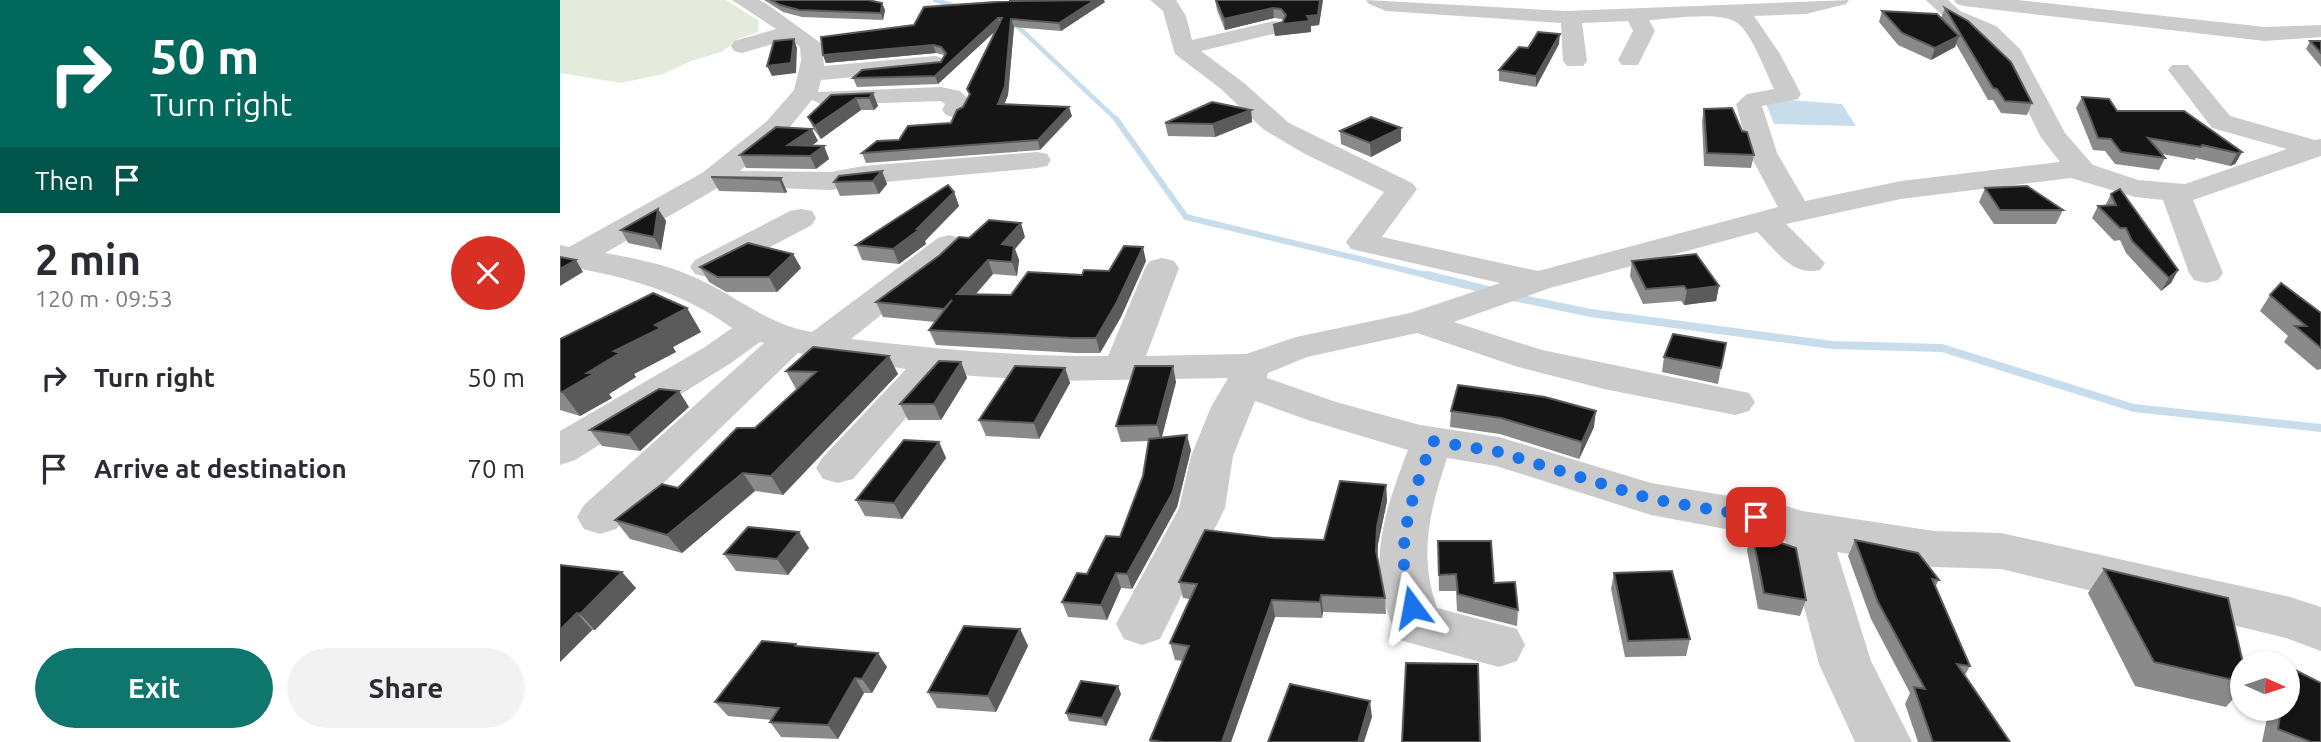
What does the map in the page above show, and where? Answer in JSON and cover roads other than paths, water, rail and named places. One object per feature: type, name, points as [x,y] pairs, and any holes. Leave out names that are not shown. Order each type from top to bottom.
[{"type":"street","points":[[568,255],[712,179],[776,127],[806,92],[814,50],[811,44],[794,30],[742,0]]},
{"type":"street","points":[[1160,0],[1168,2],[1176,13],[1183,49],[1236,88],[1257,112],[1286,133],[1402,190],[1362,242],[1533,283]]},
{"type":"street","points":[[1376,0],[1386,5],[1571,17],[1635,14],[1662,7],[1725,11],[1806,8],[1839,0]]},
{"type":"street","points":[[1937,0],[1953,15],[1988,32],[2012,54],[2053,135],[2083,171]]},
{"type":"street","points":[[1964,0],[2059,6],[2265,34],[2321,31]]},
{"type":"street","points":[[1725,11],[1746,19],[1769,54],[1789,94],[1756,99],[1749,104],[1762,153],[1796,212]]},
{"type":"street","points":[[1630,60],[1644,31],[1635,14]]},
{"type":"street","points":[[1571,17],[1575,61]]},
{"type":"street","points":[[1183,49],[1274,27]]},
{"type":"street","points":[[742,46],[794,30]]},
{"type":"street","points":[[810,74],[935,63]]},
{"type":"street","points":[[2180,70],[2221,122],[2317,147]]},
{"type":"street","points":[[800,99],[941,94],[951,96],[958,102],[955,110]]},
{"type":"street","points":[[1142,624],[1202,508],[1212,456],[1231,407],[1248,375],[1296,348],[1433,318],[1533,283],[1796,212],[1901,190],[2071,169],[2135,188],[2187,193],[2317,147]]},
{"type":"street","points":[[712,179],[831,181],[873,174],[1037,160]]},
{"type":"street","points":[[2175,192],[2206,272]]},
{"type":"street","points":[[677,282],[801,218]]},
{"type":"street","points":[[1764,221],[1808,263]]},
{"type":"street","points":[[600,517],[788,337],[949,246]]},
{"type":"street","points":[[568,255],[677,282],[788,337],[936,360],[1039,368],[1248,375],[1322,411],[1432,441],[1499,452],[1651,499],[1783,522],[1800,528],[1934,549],[2001,551],[2290,618],[2321,629]]},
{"type":"street","points":[[1122,369],[1162,268]]},
{"type":"street","points":[[1433,318],[1543,362],[1604,377],[1735,402]]},
{"type":"street","points":[[560,450],[718,355],[788,337]]},
{"type":"street","points":[[838,468],[936,360]]},
{"type":"street","points":[[1432,441],[1409,509],[1402,558],[1406,590],[1417,625],[1499,645]]},
{"type":"street","points":[[1800,528],[1810,537],[1846,664],[1884,742]]},
{"type":"water","points":[[1764,98],[1842,104],[1856,126],[1774,124]]},
{"type":"waterway","points":[[935,0],[962,8]]},
{"type":"waterway","points":[[1015,24],[1116,119]]},
{"type":"waterway","points":[[1116,119],[1186,217],[1434,277]]},
{"type":"waterway","points":[[1427,275],[1492,291]]},
{"type":"waterway","points":[[1508,296],[1591,313],[1832,345],[1942,348],[2134,408],[2321,428]]}]
